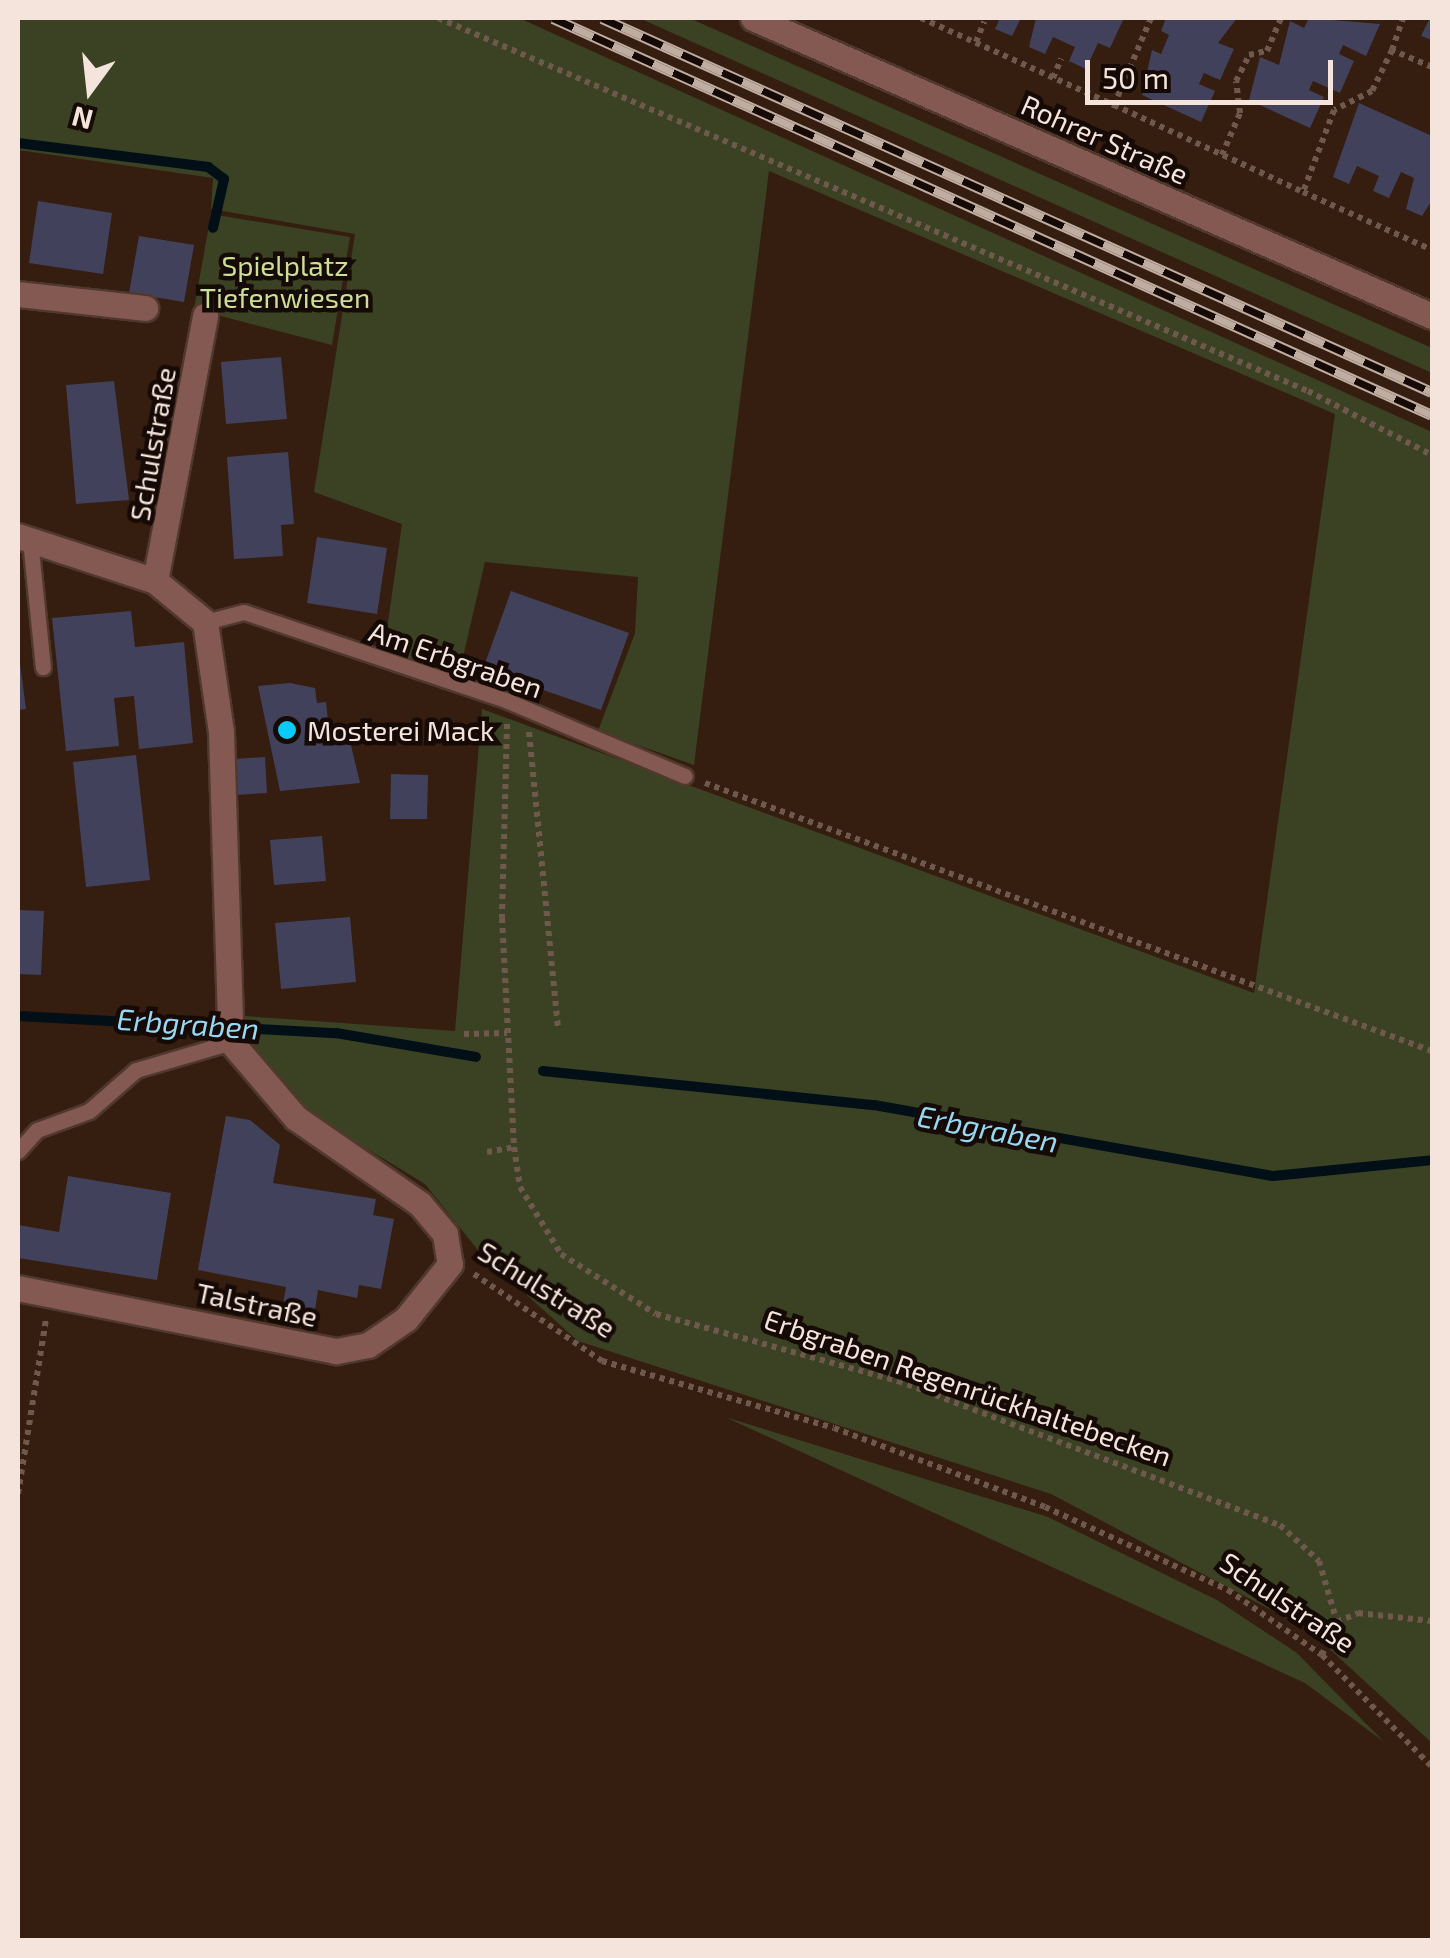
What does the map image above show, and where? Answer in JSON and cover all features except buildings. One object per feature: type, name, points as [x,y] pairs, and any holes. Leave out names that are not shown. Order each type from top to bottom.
[{"type":"street","name":"Rohrer Straße","points":[[769,21],[1432,316]]},
{"type":"street","points":[[18,294],[146,308]]},
{"type":"street","name":"Schulstraße","points":[[154,581],[205,316]]},
{"type":"street","points":[[24,538],[154,581],[205,622],[221,732],[231,1042]]},
{"type":"street","name":"Schulstraße","points":[[231,1042],[296,1118],[420,1204],[445,1234],[450,1264]]},
{"type":"street","name":"Talstraße","points":[[18,1288],[353,1350],[406,1319],[450,1264]]},
{"type":"lane","points":[[24,538],[43,667]]},
{"type":"lane","name":"Am Erbgraben","points":[[205,622],[244,612],[508,701],[686,776]]},
{"type":"lane","points":[[18,1150],[37,1130],[89,1111],[136,1070],[231,1042]]},
{"type":"path","points":[[438,18],[1290,384],[1432,455]]},
{"type":"path","points":[[922,18],[1432,250]]},
{"type":"path","points":[[1114,106],[1151,18]]},
{"type":"path","points":[[1222,155],[1240,113],[1236,81],[1249,55],[1267,51],[1281,18]]},
{"type":"path","points":[[1303,192],[1334,110],[1372,91],[1404,18]]},
{"type":"path","points":[[976,42],[984,22]]},
{"type":"path","points":[[1392,50],[1432,67]]},
{"type":"path","points":[[1053,78],[1061,58]]},
{"type":"path","name":"Erbgraben Regenrückhaltebecken","points":[[508,701],[507,1033],[514,1147],[537,1223],[561,1254],[624,1300],[898,1381],[1217,1496],[1280,1525],[1319,1561],[1336,1622]]},
{"type":"path","points":[[531,710],[527,758],[558,1030]]},
{"type":"path","points":[[686,776],[1432,1051]]},
{"type":"path","points":[[464,1034],[507,1033]]},
{"type":"path","points":[[488,1152],[514,1147]]},
{"type":"path","name":"Schulstraße","points":[[450,1264],[602,1361],[834,1428],[1044,1507],[1228,1590],[1322,1654],[1432,1767]]},
{"type":"path","points":[[18,1494],[50,1294]]},
{"type":"path","points":[[1322,1654],[1336,1622],[1358,1613],[1432,1621]]},
{"type":"green space","points":[[18,18],[519,18],[1432,432],[1432,1743],[1309,1630],[1051,1494],[578,1341],[481,1254],[425,1184],[287,1100],[243,1040],[245,1016],[455,1031],[482,709],[1254,993],[1335,414],[769,171],[694,765],[598,731],[635,633],[638,577],[485,562],[458,679],[383,657],[402,524],[314,492],[355,234],[211,209],[213,178],[18,150]]},
{"type":"green space","points":[[639,18],[689,18],[1432,348],[1432,373]]},
{"type":"green space","name":"Spielplatz Tiefenwiesen","points":[[211,214],[350,237],[332,345],[194,309]]},
{"type":"green space","points":[[725,1417],[1048,1517],[1217,1600],[1297,1653],[1384,1742],[1305,1683]]},
{"type":"waterway","points":[[18,143],[208,167],[224,179],[213,228]]},
{"type":"waterway","name":"Erbgraben","points":[[18,1016],[336,1033],[476,1057]]},
{"type":"waterway","name":"Erbgraben","points":[[543,1071],[874,1105],[1273,1176],[1432,1160]]},
{"type":"railway","points":[[553,18],[1432,415]]},
{"type":"railway","points":[[602,18],[1432,392]]},
{"type":"place","name":"Mosterei Mack","points":[[287,730]]}]
